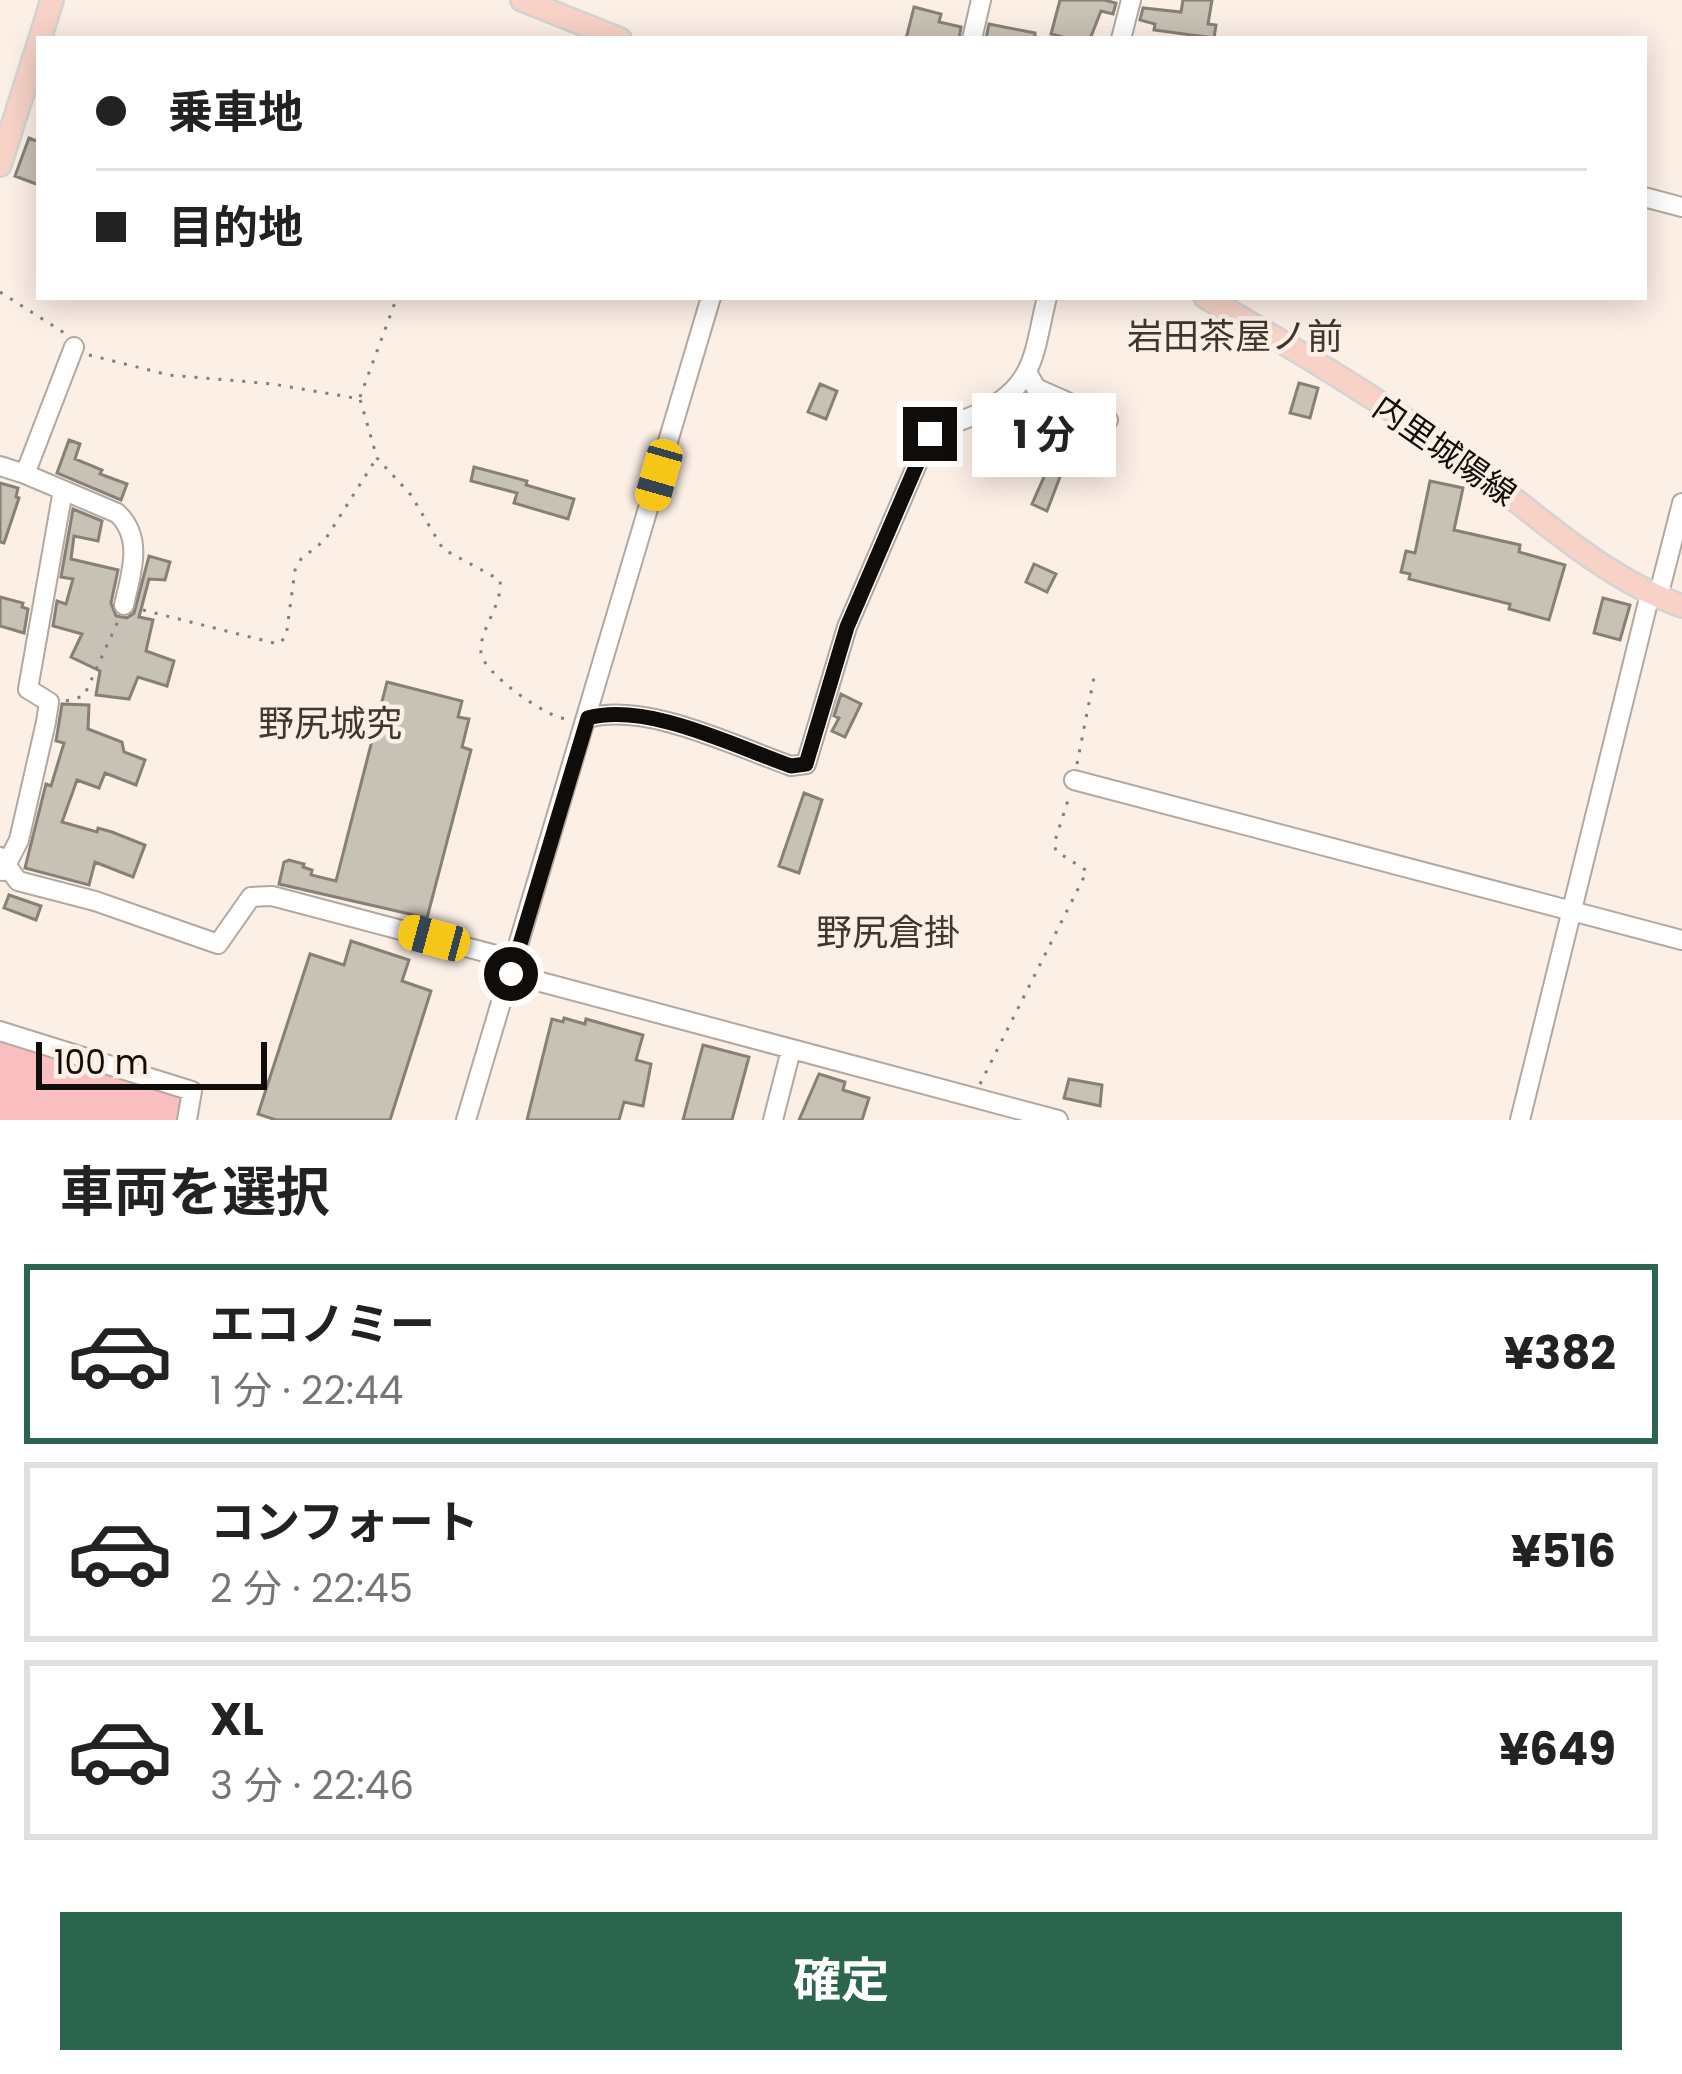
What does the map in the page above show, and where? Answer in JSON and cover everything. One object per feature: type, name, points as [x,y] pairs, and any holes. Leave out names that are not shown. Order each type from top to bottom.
[{"type":"main road","points":[[40,36],[52,0]]},
{"type":"main road","points":[[522,0],[612,36]]},
{"type":"main road","points":[[0,165],[36,50]]},
{"type":"main road","name":"内里城陽線","points":[[1210,300],[1310,358],[1452,452],[1620,576],[1682,606]]},
{"type":"street","points":[[973,36],[981,0]]},
{"type":"street","points":[[1122,36],[1131,0]]},
{"type":"street","points":[[1647,198],[1682,207]]},
{"type":"street","points":[[466,1120],[710,300]]},
{"type":"street","points":[[588,718],[625,713],[691,730],[791,766],[806,764],[847,627],[930,434],[1000,402],[1028,374],[1045,300]]},
{"type":"street","points":[[25,474],[74,347]]},
{"type":"street","points":[[1028,374],[1036,388],[1108,420]]},
{"type":"street","points":[[0,466],[117,513],[126,521],[135,559],[124,605]]},
{"type":"street","points":[[0,881],[3,859],[19,841],[49,702],[28,688],[63,490]]},
{"type":"street","points":[[1520,1120],[1682,503]]},
{"type":"street","points":[[1074,781],[1682,940]]},
{"type":"street","points":[[3,859],[18,881],[94,901],[218,944],[251,897],[272,896],[791,1050],[1058,1120]]},
{"type":"street","points":[[0,1031],[192,1091],[187,1120]]},
{"type":"street","points":[[773,1120],[791,1050]]},
{"type":"path","points":[[0,292],[66,334],[81,353],[169,375],[273,384],[360,399]]},
{"type":"path","points":[[396,300],[360,399],[377,458],[411,495],[443,548],[500,580],[502,593],[481,651],[486,665],[556,719],[588,718]]},
{"type":"path","points":[[49,702],[84,696],[100,669],[124,605],[278,644],[286,638],[301,559],[326,540],[377,458]]},
{"type":"path","points":[[974,1097],[1087,871],[1056,851],[1054,844],[1074,781],[1094,671]]},
{"type":"shaded area","points":[[0,1037],[183,1098],[179,1120],[0,1120]]},
{"type":"building","points":[[1060,0],[1116,3],[1113,14],[1101,11],[1091,36],[1051,34]]},
{"type":"building","points":[[1183,0],[1212,0],[1208,24],[1216,25],[1214,36],[1154,30],[1155,24],[1140,20],[1143,8],[1181,12]]},
{"type":"building","points":[[914,7],[941,14],[939,22],[961,27],[960,36],[907,36]]},
{"type":"building","points":[[989,24],[1035,33],[1035,36],[987,36]]},
{"type":"building","points":[[29,138],[36,141],[36,184],[15,176]]},
{"type":"building","points":[[1299,383],[1318,388],[1310,418],[1290,413]]},
{"type":"building","points":[[820,384],[837,391],[826,419],[808,412]]},
{"type":"building","points":[[69,440],[80,444],[75,459],[127,484],[121,500],[57,473]]},
{"type":"building","points":[[1042,441],[1069,453],[1047,511],[1032,504],[1047,470],[1035,464]]},
{"type":"building","points":[[474,467],[574,499],[568,519],[514,503],[517,493],[471,481]]},
{"type":"building","points":[[1430,481],[1463,488],[1454,530],[1520,545],[1519,552],[1565,565],[1549,620],[1509,609],[1510,604],[1409,579],[1410,574],[1401,572],[1406,551],[1415,553]]},
{"type":"building","points":[[0,483],[18,488],[19,498],[4,543],[0,542]]},
{"type":"building","points":[[73,509],[102,521],[98,541],[74,536],[71,559],[118,570],[111,603],[116,616],[127,618],[134,613],[149,556],[170,562],[165,580],[149,579],[139,617],[153,620],[146,651],[174,661],[167,686],[138,677],[129,699],[96,695],[100,671],[71,657],[82,634],[53,626],[57,601],[66,604],[73,579],[61,577]]},
{"type":"building","points":[[1034,564],[1056,574],[1047,592],[1026,582]]},
{"type":"building","points":[[0,597],[28,609],[24,633],[0,626]]},
{"type":"building","points":[[1603,598],[1630,605],[1620,640],[1594,633]]},
{"type":"building","points":[[387,682],[462,701],[458,717],[469,719],[462,747],[471,750],[427,918],[279,884],[284,862],[289,860],[304,864],[311,875],[336,881]]},
{"type":"building","points":[[841,694],[861,704],[845,737],[832,731],[839,718],[834,716]]},
{"type":"building","points":[[62,704],[89,705],[88,729],[122,742],[124,752],[145,760],[136,785],[105,773],[99,788],[77,780],[62,822],[97,832],[98,828],[145,845],[133,877],[95,862],[89,885],[25,868],[46,784],[51,786],[64,743],[56,741]]},
{"type":"building","points":[[804,793],[822,800],[799,873],[779,866]]},
{"type":"building","points":[[9,895],[41,906],[36,920],[4,908]]},
{"type":"building","points":[[351,941],[409,960],[402,981],[431,991],[390,1120],[276,1120],[258,1114],[310,954],[344,965]]},
{"type":"building","points":[[564,1018],[585,1024],[586,1019],[643,1035],[636,1060],[651,1064],[643,1106],[624,1102],[619,1120],[527,1120],[552,1019],[563,1022]]},
{"type":"building","points":[[703,1045],[749,1057],[732,1120],[683,1120]]},
{"type":"building","points":[[819,1074],[845,1082],[843,1090],[869,1098],[862,1120],[799,1120]]},
{"type":"building","points":[[1069,1079],[1102,1085],[1100,1106],[1064,1098]]},
{"type":"district","name":"岩田茶屋ノ前","points":[[1235,336]]},
{"type":"district","name":"野尻城究","points":[[330,723]]},
{"type":"district","name":"野尻倉掛","points":[[888,932]]},
{"type":"route","points":[[511,974],[588,718],[625,713],[691,730],[791,766],[806,764],[847,627],[930,434]]}]
